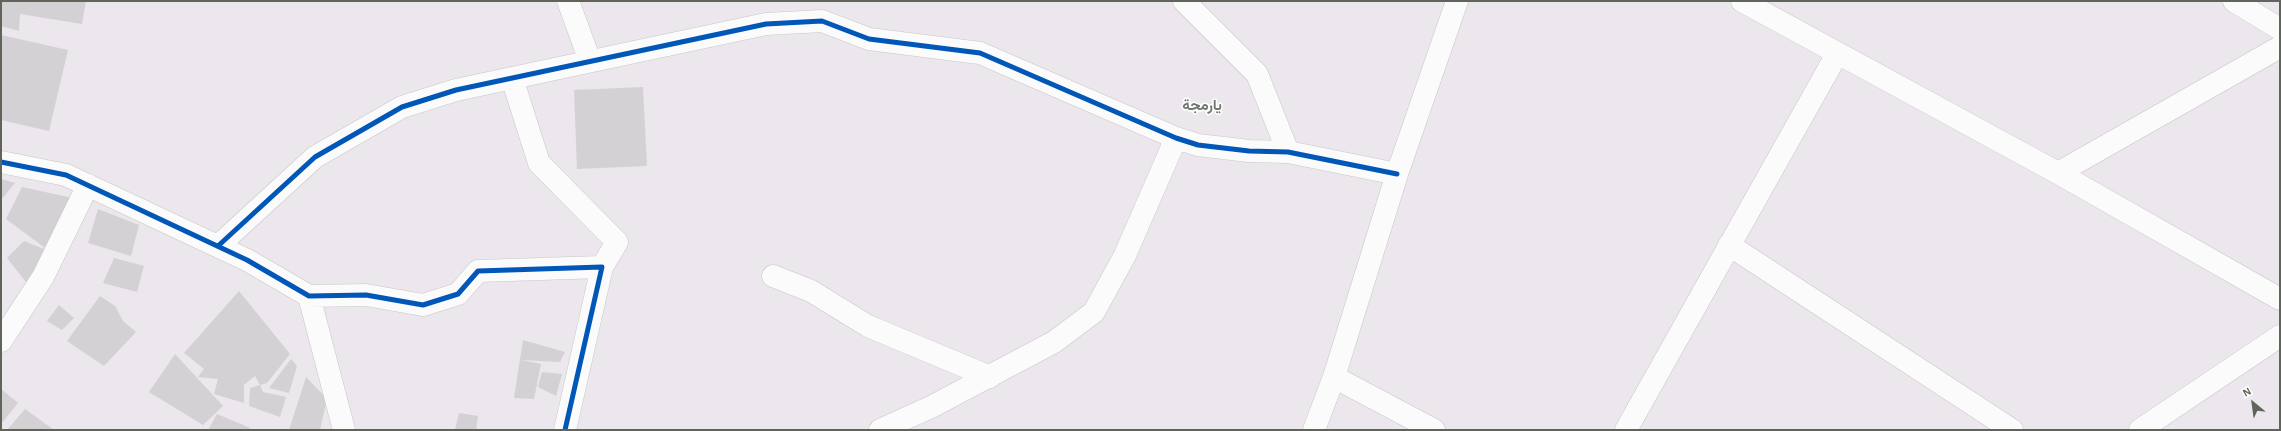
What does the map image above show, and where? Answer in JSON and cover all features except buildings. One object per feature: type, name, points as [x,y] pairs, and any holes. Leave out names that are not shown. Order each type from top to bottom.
[{"type":"street","points":[[568,1],[590,61]]},
{"type":"street","points":[[1184,1],[1257,74],[1288,152]]},
{"type":"street","points":[[1314,430],[1334,378],[1398,174],[1457,1]]},
{"type":"street","points":[[1742,1],[2058,173],[2280,299]]},
{"type":"street","points":[[2234,1],[2280,29]]},
{"type":"street","points":[[218,246],[315,157],[402,107],[456,90],[766,24],[822,21],[869,39],[980,53],[1176,138],[1198,145],[1249,151],[1288,152],[1398,174]]},
{"type":"street","points":[[2058,173],[2280,47]]},
{"type":"street","points":[[1626,430],[1837,54]]},
{"type":"street","points":[[512,78],[539,163],[616,242],[602,267],[565,430]]},
{"type":"street","points":[[880,430],[990,377],[1054,342],[1094,312],[1125,254],[1176,138]]},
{"type":"street","points":[[1,162],[66,175],[247,260],[309,296],[366,295],[423,305],[458,294],[478,271],[602,267]]},
{"type":"street","points":[[1,341],[44,277],[88,185]]},
{"type":"street","points":[[1729,245],[2012,430]]},
{"type":"street","points":[[774,276],[811,291],[868,326],[990,377]]},
{"type":"street","points":[[309,296],[344,430]]},
{"type":"street","points":[[2140,430],[2280,336]]},
{"type":"street","points":[[1334,378],[1434,430]]},
{"type":"cycle path","points":[[218,246],[315,157],[402,107],[456,90],[766,24],[822,21],[869,39],[980,53],[1176,138],[1198,145],[1249,151],[1288,152],[1397,174]]},
{"type":"cycle path","points":[[1,162],[66,175],[247,260],[309,296],[366,295],[423,305],[458,294],[478,271],[602,267],[565,430]]},
{"type":"district","name":"يارمجة","points":[[1202,105]]}]
